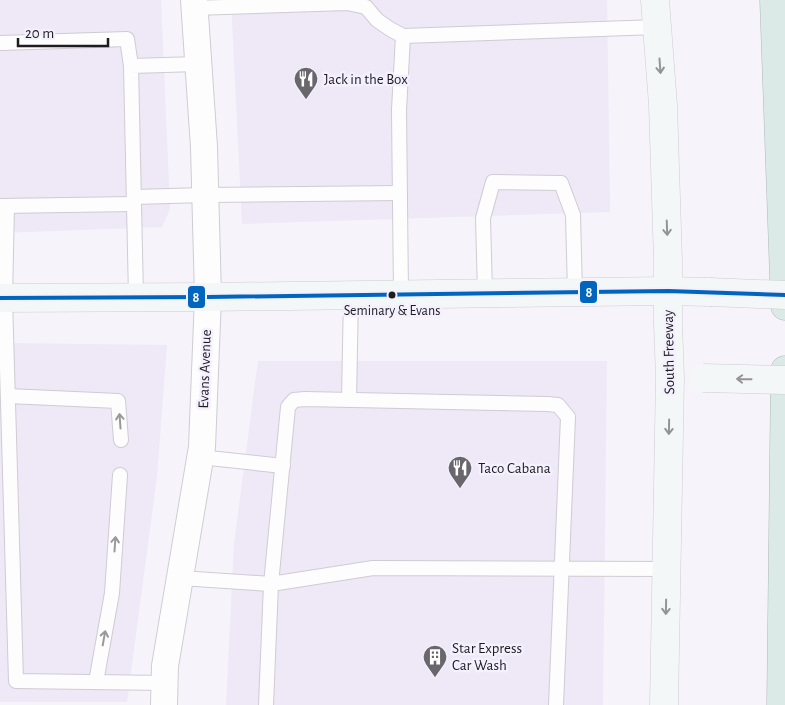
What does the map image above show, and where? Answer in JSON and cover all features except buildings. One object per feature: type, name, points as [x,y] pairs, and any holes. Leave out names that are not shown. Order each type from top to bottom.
[{"type":"highway","points":[[774,0],[785,306]]},
{"type":"highway","points":[[781,705],[785,370]]},
{"type":"main road","name":"South Freeway","points":[[656,13],[663,105],[670,377],[664,705]]},
{"type":"main road","points":[[2,298],[668,291],[785,295]]},
{"type":"main road","points":[[670,377],[785,380]]},
{"type":"street","name":"Evans Avenue","points":[[164,694],[165,666],[202,448],[208,297],[204,147],[194,4]]},
{"type":"lane","points":[[194,4],[347,2],[366,7],[377,20],[403,36],[656,13]]},
{"type":"lane","points":[[401,294],[399,110],[403,36]]},
{"type":"lane","points":[[0,43],[127,39],[131,66],[136,297]]},
{"type":"lane","points":[[131,66],[198,64]]},
{"type":"lane","points":[[485,293],[483,218],[494,182],[561,183],[574,215],[575,292]]},
{"type":"lane","points":[[164,694],[96,682],[16,681],[8,396],[2,298],[3,206],[205,195],[400,193]]},
{"type":"lane","points":[[349,400],[351,295]]},
{"type":"lane","points":[[8,396],[118,401],[121,440]]},
{"type":"lane","points":[[266,705],[271,584],[288,407],[294,400],[305,399],[558,405],[568,417],[556,705]]},
{"type":"lane","points":[[200,458],[283,466]]},
{"type":"lane","points":[[96,682],[112,593],[120,475]]},
{"type":"lane","points":[[180,578],[271,584],[373,568],[667,569]]},
{"type":"shaded area","points":[[0,0],[161,0],[170,209],[162,227],[0,233]]},
{"type":"shaded area","points":[[231,0],[607,0],[610,212],[242,224]]},
{"type":"shaded area","points":[[0,343],[167,345],[157,476],[127,702],[0,702]]},
{"type":"shaded area","points":[[258,361],[607,361],[603,705],[226,705],[234,544]]},
{"type":"transit line","name":"8","points":[[0,298],[668,291],[785,295]]},
{"type":"place","name":"Jack in the Box","points":[[306,100]]},
{"type":"place","name":"Seminary & Evans","points":[[392,295]]},
{"type":"place","name":"Taco Cabana","points":[[460,489]]},
{"type":"place","name":"Star Express Car Wash","points":[[435,678]]}]
